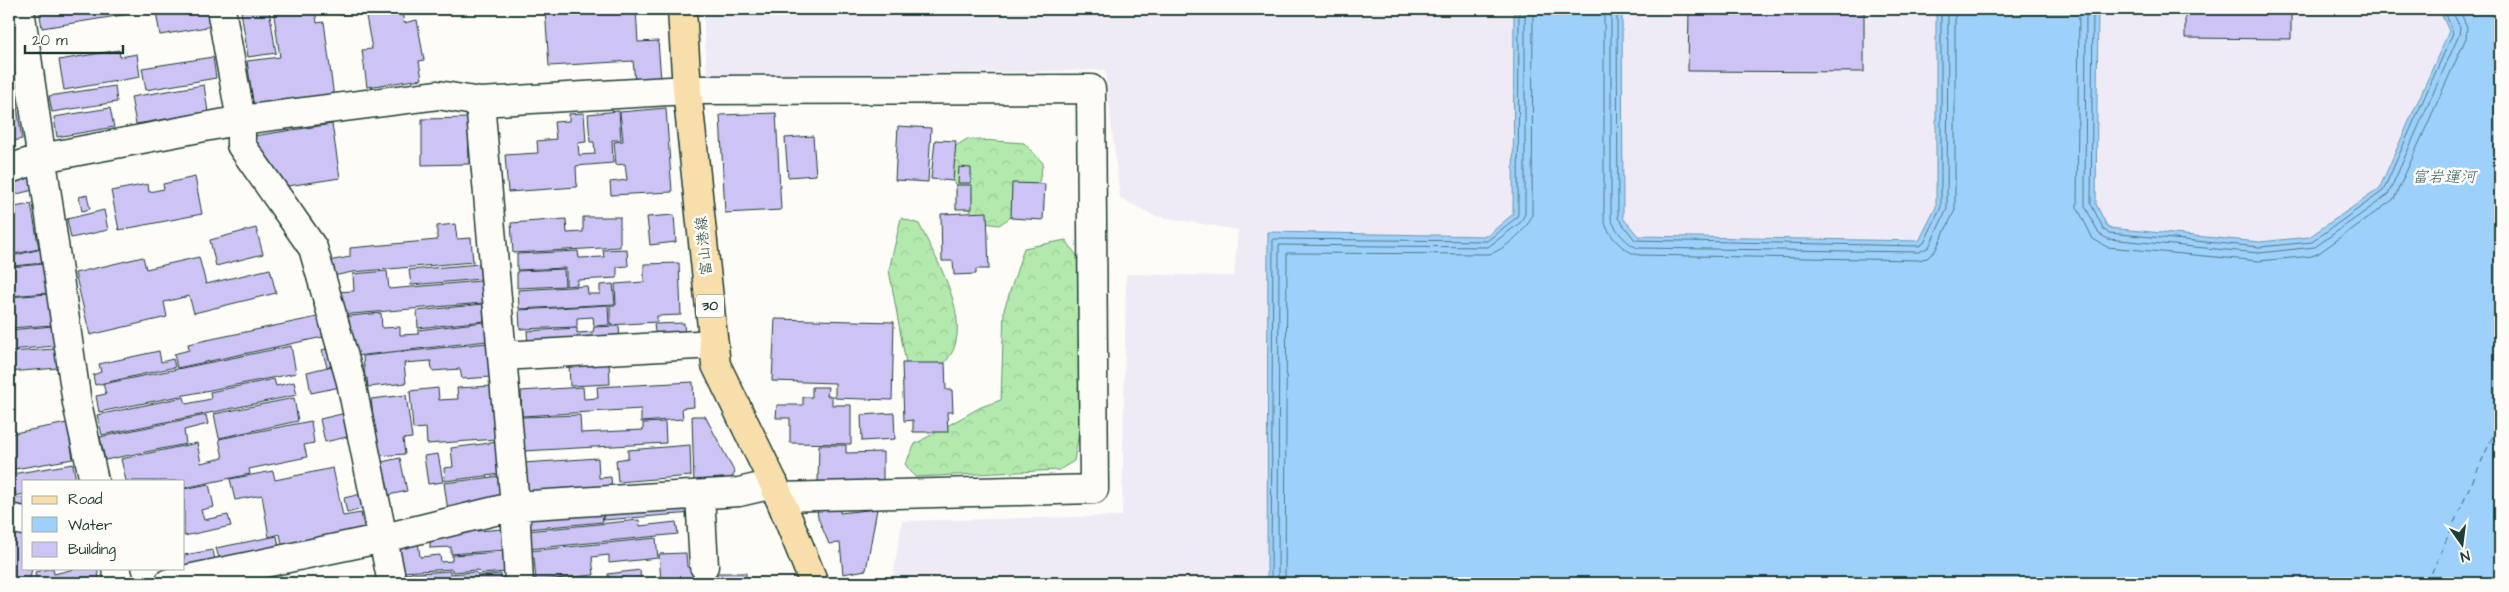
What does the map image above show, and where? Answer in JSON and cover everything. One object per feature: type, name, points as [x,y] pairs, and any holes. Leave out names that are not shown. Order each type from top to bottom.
[{"type":"main road","name":"富山港線","points":[[682,9],[687,90],[716,365],[776,490],[814,583]]},
{"type":"street","points":[[20,9],[76,403],[94,480]]},
{"type":"street","points":[[221,9],[242,120],[241,145],[313,248],[351,382],[392,583]]},
{"type":"street","points":[[9,168],[42,158],[242,120],[438,95],[480,102],[687,90],[1091,89],[1094,489],[776,490],[515,506],[384,538],[169,583]]},
{"type":"street","points":[[480,102],[515,506],[519,583]]},
{"type":"street","points":[[502,356],[714,344]]},
{"type":"street","points":[[700,495],[704,566]]},
{"type":"street","points":[[9,518],[22,521]]},
{"type":"street","points":[[117,570],[120,583]]},
{"type":"shaded area","points":[[703,9],[2439,9],[2449,31],[2379,189],[2309,237],[2260,242],[2109,228],[1936,207],[1920,241],[1638,236],[1513,214],[1487,236],[1268,232],[1267,583],[892,583],[902,521],[1122,516],[1126,274],[1234,276],[1238,230],[1155,216],[1120,198],[1105,70],[707,78]]},
{"type":"green space","points":[[967,139],[1024,143],[1043,163],[1035,201],[999,225],[977,222],[941,160],[946,152]]},
{"type":"green space","points":[[901,218],[919,224],[948,284],[957,318],[954,348],[947,360],[931,379],[909,380],[889,270]]},
{"type":"green space","points":[[1066,240],[1085,268],[1087,387],[1074,461],[1059,470],[915,477],[905,464],[915,444],[981,407],[1001,400],[1004,310],[1024,248]]},
{"type":"water","name":"富岩運河","points":[[1514,9],[1622,9],[1623,218],[1638,236],[1919,241],[1936,207],[1936,9],[2098,9],[2096,204],[2108,228],[2260,242],[2309,237],[2379,189],[2449,31],[2439,9],[2500,9],[2500,583],[1267,583],[1268,232],[1487,236],[1513,214]]},
{"type":"building","points":[[39,9],[160,9],[42,28]]},
{"type":"building","points":[[175,9],[210,9],[213,26],[160,35],[156,12]]},
{"type":"building","points":[[269,9],[276,53],[248,57],[241,11]]},
{"type":"building","points":[[273,9],[315,9],[317,23],[324,22],[334,98],[254,109],[247,61],[280,57]]},
{"type":"building","points":[[339,9],[419,9],[402,12],[404,23],[417,20],[424,60],[419,61],[422,79],[367,87],[362,50],[372,49],[365,11],[340,15]]},
{"type":"building","points":[[545,9],[636,9],[638,42],[658,41],[661,80],[635,82],[633,61],[549,66]]},
{"type":"building","points":[[1689,9],[1864,9],[1864,72],[1688,71]]},
{"type":"building","points":[[2185,9],[2291,9],[2291,39],[2185,38]]},
{"type":"building","points":[[119,50],[120,57],[137,54],[140,77],[64,90],[59,60]]},
{"type":"building","points":[[213,57],[216,78],[146,90],[142,68]]},
{"type":"building","points":[[13,61],[16,84],[9,85],[9,62]]},
{"type":"building","points":[[204,85],[208,112],[136,124],[131,97]]},
{"type":"building","points":[[115,86],[117,102],[52,112],[49,96]]},
{"type":"building","points":[[14,87],[22,139],[9,142],[9,88]]},
{"type":"building","points":[[110,108],[114,127],[57,137],[54,117]]},
{"type":"building","points":[[666,108],[672,192],[611,195],[610,182],[627,180],[625,164],[616,165],[614,142],[623,141],[620,112]]},
{"type":"building","points":[[619,111],[621,140],[612,140],[613,163],[576,166],[577,187],[508,192],[505,155],[538,153],[537,141],[556,139],[554,122],[569,121],[569,114],[584,113],[586,142],[578,143],[579,155],[595,154],[594,142],[590,142],[588,114]]},
{"type":"building","points":[[776,113],[781,210],[725,213],[720,115]]},
{"type":"building","points":[[468,118],[469,164],[422,165],[422,119]]},
{"type":"building","points":[[332,124],[340,178],[281,187],[247,137]]},
{"type":"building","points":[[898,126],[931,128],[928,182],[895,180]]},
{"type":"building","points":[[813,136],[816,175],[788,177],[785,138]]},
{"type":"building","points":[[935,140],[956,141],[953,181],[931,179]]},
{"type":"building","points":[[959,167],[971,168],[971,183],[958,183]]},
{"type":"building","points":[[29,171],[33,190],[9,196],[9,175]]},
{"type":"building","points":[[195,177],[202,214],[119,230],[111,191],[148,184],[149,192],[164,189],[163,184]]},
{"type":"building","points":[[1012,183],[1045,184],[1043,220],[1011,218]]},
{"type":"building","points":[[956,185],[972,185],[972,209],[956,209]]},
{"type":"building","points":[[87,195],[90,209],[82,211],[79,197]]},
{"type":"building","points":[[31,204],[39,249],[9,255],[9,208]]},
{"type":"building","points":[[104,210],[108,230],[71,238],[67,219]]},
{"type":"building","points":[[987,212],[989,269],[976,269],[976,274],[954,275],[953,261],[942,261],[941,214]]},
{"type":"building","points":[[674,215],[676,242],[650,245],[647,217]]},
{"type":"building","points":[[583,217],[620,217],[620,247],[513,253],[511,223],[566,219],[567,233],[583,232]]},
{"type":"building","points":[[455,224],[457,239],[471,238],[473,262],[352,272],[329,277],[323,262],[350,257],[350,248],[437,240],[437,226]]},
{"type":"building","points":[[256,228],[263,254],[216,266],[210,240]]},
{"type":"building","points":[[41,249],[43,263],[14,266],[12,256]]},
{"type":"building","points":[[627,249],[628,266],[617,267],[617,278],[577,280],[577,285],[566,286],[566,268],[517,270],[517,254],[578,251],[579,258],[604,257],[603,250]]},
{"type":"building","points":[[143,257],[146,269],[199,257],[206,284],[270,269],[276,293],[194,313],[189,296],[164,302],[167,317],[90,335],[75,273]]},
{"type":"building","points":[[679,263],[681,315],[657,316],[657,322],[610,325],[610,305],[616,305],[615,284],[644,282],[644,264]]},
{"type":"building","points":[[44,264],[48,293],[9,296],[9,267]]},
{"type":"building","points":[[479,264],[481,279],[411,285],[409,270]]},
{"type":"building","points":[[564,269],[565,286],[517,288],[517,271]]},
{"type":"building","points":[[387,271],[389,289],[481,281],[483,303],[340,315],[333,292],[354,291],[353,274]]},
{"type":"building","points":[[613,284],[615,304],[519,309],[518,290],[587,286],[588,294],[600,294],[600,285]]},
{"type":"building","points":[[48,294],[53,325],[9,328],[9,297]]},
{"type":"building","points":[[483,304],[484,321],[418,328],[417,311]]},
{"type":"building","points":[[608,305],[609,325],[594,326],[593,317],[577,318],[577,327],[520,329],[519,310]]},
{"type":"building","points":[[381,313],[382,328],[400,327],[400,335],[418,334],[418,330],[484,322],[487,341],[356,356],[341,317]]},
{"type":"building","points":[[322,316],[324,326],[320,326],[323,337],[177,368],[174,354],[189,350],[188,344]]},
{"type":"building","points":[[775,319],[894,322],[892,400],[835,398],[835,383],[772,381]]},
{"type":"building","points":[[684,323],[685,338],[656,340],[654,324]]},
{"type":"building","points":[[53,326],[55,346],[9,350],[9,330]]},
{"type":"building","points":[[619,326],[620,341],[528,347],[527,331],[577,328],[577,333],[593,332],[594,327]]},
{"type":"building","points":[[487,343],[491,377],[462,379],[460,369],[432,371],[431,361],[404,363],[406,383],[368,387],[367,378],[365,379],[363,356]]},
{"type":"building","points":[[291,346],[296,373],[99,412],[96,396],[106,394],[103,384]]},
{"type":"building","points":[[332,347],[336,364],[327,367],[322,350]]},
{"type":"building","points":[[55,349],[58,368],[9,372],[9,352]]},
{"type":"building","points":[[159,351],[161,362],[173,359],[175,367],[95,385],[93,375],[101,372],[99,364]]},
{"type":"building","points":[[609,361],[610,384],[570,386],[569,363]]},
{"type":"building","points":[[902,363],[945,363],[946,390],[952,390],[953,412],[947,412],[948,432],[913,432],[913,420],[904,421]]},
{"type":"building","points":[[336,365],[340,387],[311,393],[307,372]]},
{"type":"building","points":[[274,379],[276,386],[294,382],[297,395],[102,435],[97,415],[184,397],[186,404],[211,399],[210,392]]},
{"type":"building","points":[[693,382],[694,407],[682,408],[683,419],[641,422],[641,409],[522,416],[521,391],[583,387],[584,399],[598,398],[597,387]]},
{"type":"building","points":[[493,386],[497,439],[427,444],[426,428],[413,429],[410,391],[438,388],[439,400],[458,399],[457,388]]},
{"type":"building","points":[[812,387],[828,387],[827,396],[832,396],[832,405],[851,405],[851,444],[790,443],[790,418],[776,418],[777,405],[803,405],[803,397],[812,397]]},
{"type":"building","points":[[406,395],[412,438],[403,439],[405,454],[378,456],[371,399]]},
{"type":"building","points":[[294,398],[298,421],[219,438],[214,414]]},
{"type":"building","points":[[346,413],[351,436],[325,442],[320,419]]},
{"type":"building","points":[[894,413],[895,439],[862,441],[861,415]]},
{"type":"building","points":[[206,415],[208,424],[184,430],[186,444],[105,460],[100,437]]},
{"type":"building","points":[[580,415],[581,433],[643,430],[643,423],[665,422],[666,443],[524,451],[522,417]]},
{"type":"building","points":[[692,416],[705,416],[735,473],[727,483],[694,484]]},
{"type":"building","points":[[311,421],[314,443],[304,445],[307,457],[249,469],[250,474],[185,488],[185,480],[126,480],[121,459],[197,443],[201,463],[223,458],[219,439]]},
{"type":"building","points":[[67,423],[73,459],[9,470],[9,434]]},
{"type":"building","points":[[498,442],[501,474],[445,481],[444,468],[453,467],[451,448]]},
{"type":"building","points":[[690,445],[691,476],[618,482],[616,460],[628,458],[628,450]]},
{"type":"building","points":[[819,445],[846,445],[846,453],[883,452],[883,482],[818,482]]},
{"type":"building","points":[[438,454],[443,482],[428,484],[424,456]]},
{"type":"building","points":[[400,458],[407,491],[384,496],[377,463]]},
{"type":"building","points":[[598,458],[599,478],[611,477],[612,491],[526,497],[524,463]]},
{"type":"building","points":[[73,464],[76,480],[22,480],[22,494],[16,496],[12,474]]},
{"type":"building","points":[[333,468],[343,516],[361,513],[365,532],[283,549],[280,534],[269,537],[262,495],[235,500],[230,479],[273,471],[275,480]]},
{"type":"building","points":[[501,476],[505,504],[448,511],[444,483]]},
{"type":"building","points":[[209,484],[214,507],[201,510],[204,520],[228,515],[231,526],[185,536],[185,489]]},
{"type":"building","points":[[361,494],[365,508],[347,513],[344,498]]},
{"type":"building","points":[[22,497],[22,510],[12,507],[11,499]]},
{"type":"building","points":[[691,501],[693,513],[604,520],[603,508]]},
{"type":"building","points":[[840,506],[840,513],[877,509],[866,570],[843,574],[840,543],[829,544],[818,518],[817,509]]},
{"type":"building","points":[[601,508],[603,522],[527,529],[526,516]]},
{"type":"building","points":[[639,520],[640,526],[676,522],[678,534],[529,549],[527,531]]},
{"type":"building","points":[[13,529],[22,531],[22,570],[32,570],[29,583],[9,583],[9,552]]},
{"type":"building","points":[[503,529],[505,550],[451,554],[451,547],[430,548],[430,537],[452,533]]},
{"type":"building","points":[[277,536],[280,552],[224,563],[223,556],[219,558],[216,548]]},
{"type":"building","points":[[656,538],[658,558],[609,563],[609,555],[592,557],[594,575],[536,581],[534,558],[530,559],[529,551]]},
{"type":"building","points":[[418,541],[420,557],[440,555],[441,562],[452,561],[452,555],[505,552],[506,572],[481,574],[477,570],[452,572],[452,569],[401,572],[397,544]]},
{"type":"building","points":[[213,550],[216,566],[163,575],[162,570],[185,570],[185,555]]},
{"type":"building","points":[[686,553],[687,567],[697,567],[698,583],[661,583],[659,554]]},
{"type":"building","points":[[53,570],[54,574],[70,570],[97,570],[99,578],[76,583],[72,583],[71,579],[53,583],[37,583],[35,572]]},
{"type":"building","points":[[640,570],[641,583],[609,583],[608,574]]},
{"type":"building","points":[[450,571],[450,574],[475,572],[480,576],[501,574],[501,583],[402,583],[401,574]]},
{"type":"building","points":[[710,573],[746,573],[746,583],[710,583]]},
{"type":"building","points":[[589,577],[590,583],[536,583],[536,582]]},
{"type":"ferry route","points":[[2427,583],[2500,420]]}]
